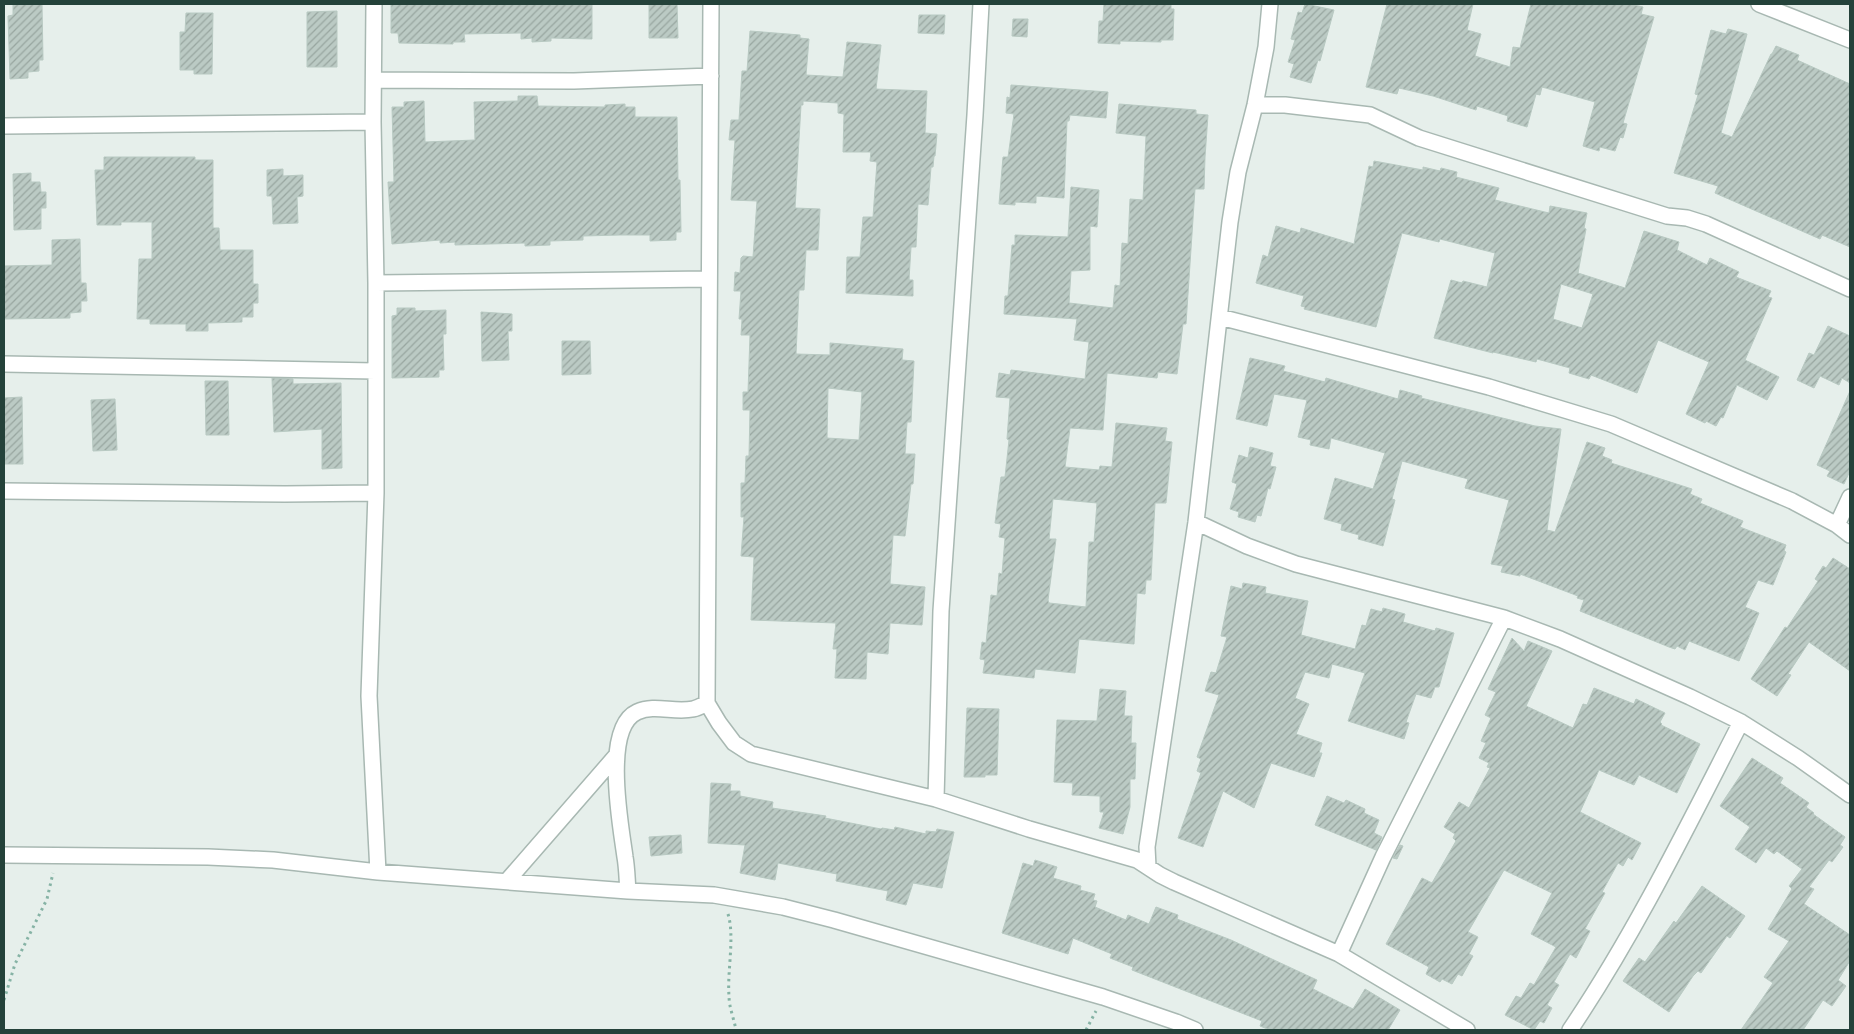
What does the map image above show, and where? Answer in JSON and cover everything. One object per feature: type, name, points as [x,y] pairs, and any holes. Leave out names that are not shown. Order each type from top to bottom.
[{"type":"street","points":[[374,4],[376,493],[369,696],[378,872]]},
{"type":"street","points":[[711,4],[707,703],[719,724],[734,743],[751,754],[936,799],[1029,829],[1137,860],[1174,882],[1339,954],[1467,1030]]},
{"type":"street","points":[[936,799],[941,611],[975,125],[981,4]]},
{"type":"street","points":[[1148,866],[1147,847],[1196,522],[1231,214],[1238,172],[1255,105],[1266,47],[1270,4]]},
{"type":"street","points":[[1759,4],[1850,40]]},
{"type":"street","points":[[374,80],[574,81],[712,76]]},
{"type":"street","points":[[1255,105],[1285,105],[1370,115],[1419,138],[1667,216],[1687,218],[1706,224],[1850,289]]},
{"type":"street","points":[[4,126],[373,122]]},
{"type":"street","points":[[376,282],[708,279]]},
{"type":"street","points":[[1220,317],[1489,387],[1611,424],[1792,501],[1837,525],[1850,535]]},
{"type":"street","points":[[4,364],[375,370]]},
{"type":"street","points":[[4,491],[376,493]]},
{"type":"street","points":[[1837,525],[1850,497]]},
{"type":"street","points":[[1196,522],[1247,546],[1296,564],[1504,618],[1560,639],[1682,693],[1741,722],[1798,758],[1850,795]]},
{"type":"street","points":[[1339,954],[1383,857],[1504,618]]},
{"type":"street","points":[[628,891],[620,829],[616,757],[619,737],[625,724],[635,713],[655,708],[694,709],[707,703]]},
{"type":"street","points":[[1570,1030],[1603,981],[1641,915],[1741,722]]},
{"type":"street","points":[[507,881],[616,757]]},
{"type":"street","points":[[4,855],[217,857],[273,860],[378,872],[628,891],[722,896],[783,906],[834,920],[1103,997],[1195,1030]]},
{"type":"path","points":[[4,1000],[15,964],[47,899],[57,856]]},
{"type":"path","points":[[722,896],[730,920],[728,997],[736,1030]]},
{"type":"building","points":[[13,4],[42,4],[43,60],[39,60],[39,71],[28,72],[28,78],[10,79],[8,16],[13,15]]},
{"type":"building","points":[[391,4],[592,4],[592,39],[551,38],[551,41],[532,42],[532,38],[521,39],[521,33],[464,34],[465,42],[453,42],[453,44],[399,43],[398,33],[391,33]]},
{"type":"building","points":[[649,4],[677,4],[678,38],[649,38]]},
{"type":"building","points":[[1104,4],[1171,4],[1171,9],[1174,9],[1173,40],[1161,40],[1161,42],[1120,41],[1120,44],[1098,43],[1099,21],[1103,21]]},
{"type":"building","points":[[1305,4],[1334,10],[1320,61],[1318,60],[1311,83],[1290,77],[1294,64],[1288,62],[1295,40],[1291,39],[1298,12],[1302,13]]},
{"type":"building","points":[[1387,4],[1473,4],[1467,30],[1481,34],[1475,56],[1510,67],[1513,47],[1520,48],[1531,4],[1630,4],[1643,7],[1641,14],[1654,17],[1623,123],[1627,124],[1623,138],[1620,137],[1615,151],[1600,147],[1599,151],[1583,146],[1595,102],[1542,87],[1540,95],[1536,94],[1527,127],[1507,121],[1508,116],[1477,106],[1476,110],[1433,96],[1399,88],[1397,94],[1366,87]]},
{"type":"building","points":[[337,11],[337,67],[307,67],[307,12]]},
{"type":"building","points":[[186,13],[213,13],[212,74],[194,74],[194,70],[180,70],[180,32],[185,32]]},
{"type":"building","points":[[919,15],[945,15],[944,34],[918,33]]},
{"type":"building","points":[[1013,19],[1028,19],[1027,37],[1012,36]]},
{"type":"building","points":[[1728,29],[1747,34],[1721,133],[1732,137],[1776,46],[1799,55],[1797,60],[1850,84],[1850,247],[1822,235],[1820,239],[1715,193],[1718,186],[1674,173],[1698,95],[1695,94],[1711,30],[1726,34]]},
{"type":"building","points":[[750,31],[800,35],[800,38],[809,39],[806,75],[843,77],[847,42],[881,45],[876,89],[927,91],[925,133],[937,134],[933,167],[931,167],[928,205],[918,204],[916,247],[911,247],[909,280],[913,280],[913,296],[846,293],[847,257],[860,257],[863,217],[873,217],[877,162],[870,161],[871,152],[843,152],[844,114],[838,113],[838,103],[803,101],[803,105],[801,105],[795,208],[820,209],[818,250],[806,250],[804,290],[799,290],[796,354],[830,355],[830,343],[903,349],[902,360],[914,361],[911,422],[907,422],[905,454],[915,454],[913,484],[911,484],[905,536],[893,535],[890,584],[925,587],[922,625],[890,623],[888,654],[867,652],[866,679],[835,678],[837,649],[833,649],[836,623],[751,620],[754,557],[741,556],[744,517],[741,517],[741,483],[745,483],[746,456],[749,456],[750,410],[743,410],[743,392],[748,392],[750,335],[741,335],[742,319],[739,319],[741,291],[734,291],[735,272],[740,273],[741,258],[743,256],[753,257],[757,201],[731,200],[735,140],[729,140],[731,120],[739,120],[742,71],[747,71]],"holes":[[[828,388],[862,392],[859,440],[827,438]]]},
{"type":"building","points":[[1011,85],[1108,92],[1106,118],[1070,115],[1069,121],[1067,121],[1064,198],[1036,196],[1036,203],[1015,202],[1015,205],[999,204],[1003,157],[1008,157],[1014,114],[1006,113],[1007,97],[1010,98]]},
{"type":"building","points":[[518,96],[537,96],[538,106],[605,107],[605,105],[625,104],[625,107],[635,107],[635,117],[677,117],[681,232],[676,232],[676,240],[650,241],[650,235],[620,235],[583,236],[583,240],[550,241],[550,245],[525,246],[525,243],[455,245],[455,242],[440,243],[440,240],[392,244],[388,182],[394,182],[392,107],[404,107],[404,102],[424,101],[425,142],[475,140],[474,102],[518,101]]},
{"type":"building","points":[[1119,104],[1196,110],[1196,114],[1208,115],[1204,189],[1195,189],[1186,324],[1183,324],[1177,374],[1158,372],[1157,378],[1107,373],[1103,430],[1070,428],[1065,467],[1099,470],[1100,466],[1112,467],[1116,423],[1167,428],[1165,441],[1172,442],[1166,503],[1155,503],[1151,580],[1146,580],[1145,594],[1137,593],[1134,644],[1079,639],[1075,673],[1035,669],[1034,678],[983,673],[985,660],[980,659],[982,642],[986,643],[991,595],[997,596],[999,573],[1002,574],[1005,538],[999,537],[1001,524],[995,523],[1001,477],[1005,477],[1009,440],[1007,439],[1010,398],[996,397],[999,373],[1010,375],[1011,370],[1085,379],[1089,342],[1074,340],[1077,319],[1004,314],[1005,296],[1008,296],[1012,245],[1015,245],[1015,235],[1068,237],[1071,187],[1099,190],[1097,227],[1090,226],[1090,270],[1071,271],[1069,303],[1113,308],[1115,285],[1120,286],[1122,243],[1128,244],[1130,199],[1143,200],[1146,136],[1116,133]],"holes":[[[1053,499],[1097,503],[1094,542],[1089,542],[1086,607],[1049,603],[1056,539],[1049,539]]]},
{"type":"building","points":[[104,157],[195,157],[195,160],[213,160],[213,228],[219,228],[220,250],[253,250],[253,284],[258,284],[258,303],[253,303],[253,317],[242,317],[242,322],[208,323],[208,331],[186,331],[186,324],[150,324],[150,319],[137,319],[139,259],[152,259],[152,222],[121,222],[121,225],[97,225],[95,170],[104,170]]},
{"type":"building","points":[[1374,161],[1423,170],[1423,167],[1440,171],[1441,168],[1457,172],[1456,177],[1499,188],[1495,200],[1549,213],[1550,206],[1587,213],[1578,273],[1625,288],[1644,231],[1679,242],[1677,250],[1707,265],[1710,258],[1739,272],[1736,277],[1771,291],[1768,297],[1772,298],[1745,360],[1779,377],[1767,400],[1737,385],[1723,418],[1721,417],[1716,426],[1686,414],[1709,362],[1658,340],[1637,393],[1591,375],[1589,379],[1569,373],[1570,368],[1537,359],[1536,362],[1434,338],[1451,280],[1487,287],[1495,253],[1440,239],[1439,242],[1402,233],[1376,327],[1304,309],[1305,307],[1301,306],[1304,296],[1256,283],[1263,255],[1268,257],[1276,226],[1300,233],[1301,228],[1354,244],[1369,166],[1373,167]],"holes":[[[1561,284],[1593,294],[1582,328],[1553,319]]]},
{"type":"building","points":[[283,169],[283,176],[303,175],[303,196],[297,197],[298,223],[273,224],[272,196],[267,196],[267,170]]},
{"type":"building","points":[[31,173],[31,182],[40,182],[41,192],[46,192],[46,208],[41,208],[41,229],[14,230],[13,174]]},
{"type":"building","points":[[80,239],[81,283],[86,283],[87,301],[81,301],[81,312],[70,313],[70,318],[4,319],[4,266],[52,265],[52,240]]},
{"type":"building","points":[[397,308],[415,308],[415,311],[446,310],[446,334],[443,334],[444,370],[439,370],[439,377],[392,378],[392,316],[397,315]]},
{"type":"building","points":[[481,312],[512,314],[512,331],[508,331],[509,360],[482,361]]},
{"type":"building","points":[[1828,326],[1850,336],[1850,383],[1842,378],[1839,385],[1820,376],[1814,388],[1797,380],[1809,353],[1814,355]]},
{"type":"building","points":[[562,341],[590,341],[591,374],[562,375]]},
{"type":"building","points":[[1250,358],[1285,366],[1283,371],[1325,382],[1326,378],[1398,399],[1400,390],[1422,396],[1421,398],[1535,426],[1561,429],[1547,530],[1555,532],[1587,442],[1605,448],[1602,456],[1612,460],[1611,463],[1692,489],[1690,494],[1702,499],[1700,503],[1743,521],[1740,527],[1786,545],[1784,551],[1786,552],[1773,585],[1758,580],[1745,607],[1759,613],[1739,661],[1689,641],[1685,650],[1677,646],[1675,649],[1669,647],[1580,611],[1584,600],[1577,598],[1578,596],[1520,574],[1520,576],[1501,572],[1503,566],[1491,564],[1509,500],[1465,488],[1468,479],[1402,461],[1392,499],[1395,500],[1383,546],[1358,539],[1359,535],[1341,530],[1342,524],[1324,519],[1335,478],[1373,489],[1385,453],[1331,438],[1329,449],[1310,445],[1311,440],[1298,437],[1307,400],[1274,394],[1267,426],[1236,419]]},
{"type":"building","points":[[272,378],[293,379],[293,384],[341,383],[342,468],[322,469],[322,429],[274,432]]},
{"type":"building","points":[[205,381],[228,381],[229,435],[206,435]]},
{"type":"building","points":[[1850,391],[1850,471],[1844,484],[1827,476],[1830,471],[1817,465]]},
{"type":"building","points":[[22,397],[23,464],[5,464],[4,398]]},
{"type":"building","points":[[115,399],[117,450],[93,451],[91,400]]},
{"type":"building","points":[[1250,447],[1273,453],[1270,466],[1276,467],[1270,489],[1268,488],[1261,516],[1257,515],[1255,522],[1238,517],[1239,512],[1230,509],[1237,484],[1232,482],[1239,455],[1248,458]]},
{"type":"building","points":[[1833,558],[1850,569],[1850,671],[1809,642],[1788,674],[1791,675],[1777,696],[1751,679],[1818,581],[1815,579],[1823,566],[1826,568]]},
{"type":"building","points":[[1243,583],[1266,587],[1265,593],[1308,601],[1301,635],[1355,649],[1362,625],[1366,626],[1371,609],[1382,612],[1383,608],[1405,614],[1403,622],[1435,631],[1436,628],[1454,633],[1439,687],[1435,687],[1431,698],[1416,694],[1406,722],[1409,723],[1404,739],[1348,721],[1365,673],[1332,664],[1329,678],[1305,672],[1295,698],[1309,704],[1296,734],[1322,743],[1319,753],[1322,753],[1314,777],[1271,763],[1254,808],[1223,791],[1203,847],[1178,838],[1201,773],[1197,771],[1201,759],[1197,757],[1219,695],[1205,691],[1211,672],[1216,673],[1227,637],[1221,636],[1231,586],[1242,589]]},
{"type":"building","points":[[1512,638],[1524,651],[1528,641],[1552,651],[1526,706],[1573,728],[1583,704],[1587,705],[1594,688],[1634,704],[1636,699],[1665,713],[1660,722],[1661,725],[1700,744],[1677,793],[1639,775],[1634,785],[1599,770],[1580,812],[1641,843],[1632,860],[1628,857],[1623,866],[1618,863],[1602,892],[1605,893],[1585,929],[1590,931],[1576,958],[1570,954],[1554,982],[1559,985],[1547,1005],[1552,1008],[1544,1023],[1540,1021],[1534,1030],[1505,1015],[1516,996],[1521,998],[1530,983],[1534,985],[1556,947],[1531,934],[1552,893],[1504,870],[1468,932],[1478,937],[1469,954],[1473,956],[1462,976],[1458,974],[1452,984],[1442,979],[1440,982],[1426,974],[1429,967],[1386,944],[1422,878],[1432,883],[1456,841],[1453,838],[1455,834],[1444,827],[1459,802],[1469,808],[1490,768],[1487,767],[1489,763],[1479,758],[1486,743],[1481,741],[1491,718],[1485,715],[1496,692],[1488,689]]},
{"type":"building","points":[[1100,689],[1126,691],[1124,716],[1132,716],[1131,743],[1136,743],[1135,779],[1130,779],[1130,807],[1123,834],[1099,828],[1104,812],[1100,812],[1100,796],[1072,795],[1073,783],[1054,782],[1057,720],[1097,721]]},
{"type":"building","points":[[967,708],[999,709],[997,775],[964,777]]},
{"type":"building","points":[[1752,758],[1783,778],[1780,783],[1809,803],[1806,807],[1813,814],[1845,837],[1840,845],[1843,847],[1832,862],[1829,860],[1809,887],[1814,889],[1804,904],[1850,935],[1850,961],[1838,980],[1846,986],[1832,1006],[1823,1000],[1803,1030],[1741,1030],[1773,983],[1764,977],[1789,941],[1768,929],[1792,889],[1789,886],[1802,869],[1777,851],[1774,854],[1766,848],[1756,863],[1735,849],[1750,827],[1720,806]]},
{"type":"building","points":[[711,783],[731,784],[730,791],[740,791],[740,796],[773,802],[772,808],[826,816],[825,818],[881,829],[894,830],[895,827],[926,834],[926,831],[936,832],[937,829],[954,832],[942,888],[913,883],[906,905],[886,900],[888,891],[836,881],[837,874],[778,863],[775,880],[740,873],[745,845],[708,843]]},
{"type":"building","points":[[1327,796],[1344,803],[1346,800],[1365,809],[1364,813],[1379,820],[1374,833],[1382,837],[1376,850],[1315,825]]},
{"type":"building","points":[[681,835],[682,853],[651,856],[649,837]]},
{"type":"building","points":[[1400,845],[1403,846],[1397,859],[1393,858]]},
{"type":"building","points":[[1035,860],[1057,867],[1053,878],[1081,886],[1080,890],[1095,894],[1093,900],[1097,901],[1095,907],[1126,920],[1128,915],[1149,924],[1156,907],[1178,915],[1177,919],[1231,940],[1317,980],[1313,989],[1353,1009],[1365,989],[1400,1010],[1388,1030],[1270,1030],[1260,1026],[1262,1021],[1132,970],[1133,967],[1110,958],[1112,954],[1073,938],[1068,954],[1002,933],[1023,863],[1033,866]]},
{"type":"building","points":[[1702,886],[1745,916],[1730,938],[1727,936],[1701,973],[1698,971],[1693,976],[1669,1012],[1623,981],[1639,958],[1645,962]]}]
